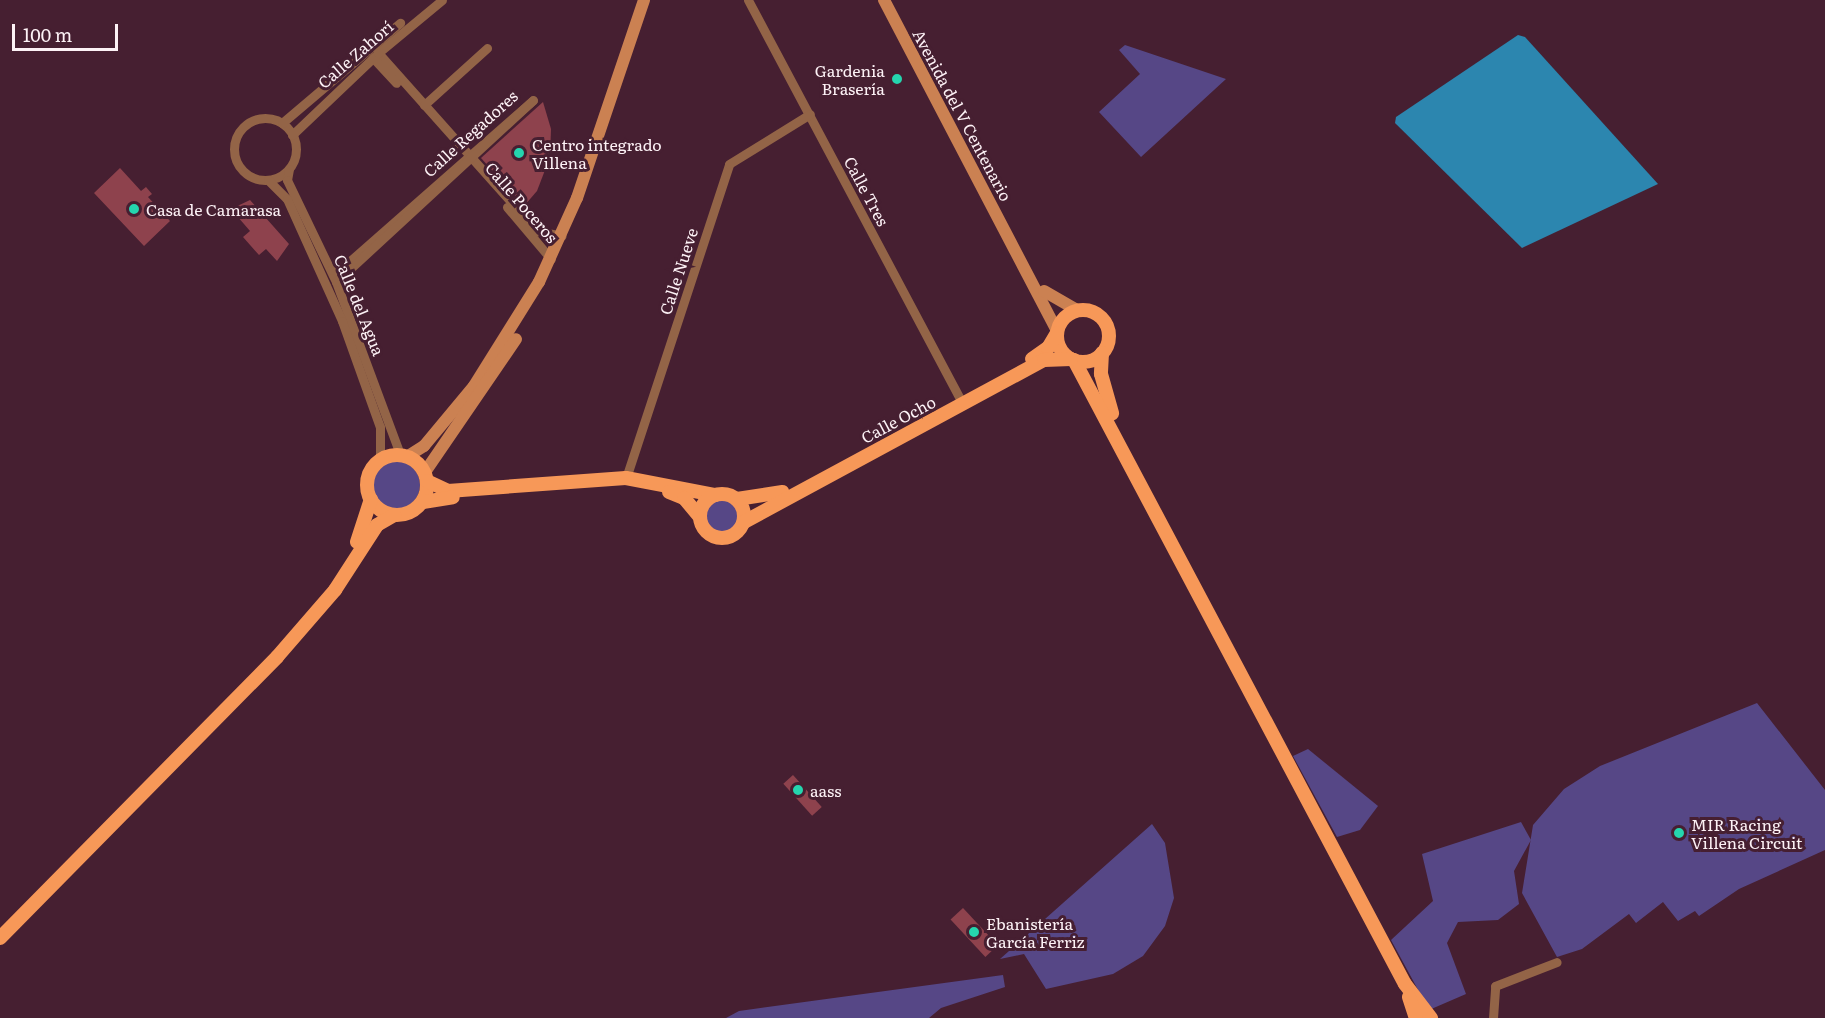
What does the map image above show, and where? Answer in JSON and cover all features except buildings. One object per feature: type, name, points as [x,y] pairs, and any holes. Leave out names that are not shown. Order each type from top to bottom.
[{"type":"main road","points":[[1130,463],[1102,382],[1102,353],[1108,339],[1105,324],[1094,313],[1078,311],[1066,316],[1057,332],[1062,351],[1072,360],[1130,463],[1405,984],[1431,1018]]},
{"type":"main road","name":"Calle Ocho","points":[[737,499],[774,495],[1046,351],[1057,332]]},
{"type":"main road","points":[[1072,360],[1089,361],[1102,353]]},
{"type":"main road","name":"Calle Ocho","points":[[744,522],[1044,360],[1072,360]]},
{"type":"main road","points":[[0,938],[310,618],[377,525],[394,515],[412,511],[423,502],[629,485],[677,494],[700,517],[707,532],[718,538],[731,536],[744,522],[737,499],[626,478],[448,491],[426,477],[404,455],[380,460],[367,482],[371,499],[360,537],[310,618]]},
{"type":"main road","points":[[423,502],[426,477]]},
{"type":"main road","points":[[700,517],[704,503],[715,495]]},
{"type":"main road","points":[[371,499],[394,515]]},
{"type":"main road","points":[[1405,984],[1416,1018]]},
{"type":"street","name":"Calle Zahorí","points":[[282,123],[442,0]]},
{"type":"street","points":[[426,477],[533,309],[585,192],[644,0]]},
{"type":"street","name":"Calle Tres","points":[[748,0],[959,397]]},
{"type":"street","name":"Avenida del V Centenario","points":[[884,0],[1014,245],[1057,332]]},
{"type":"street","name":"Calle Zahorí","points":[[292,135],[400,23]]},
{"type":"street","points":[[424,105],[487,48]]},
{"type":"street","name":"Calle Poceros","points":[[374,52],[424,105],[467,159],[537,231],[562,236]]},
{"type":"street","name":"Calle Poceros","points":[[374,52],[551,259]]},
{"type":"street","points":[[404,455],[424,446],[474,386],[551,259],[562,236],[620,74]]},
{"type":"street","name":"Calle Regadores","points":[[331,270],[342,268],[533,100],[336,282]]},
{"type":"street","name":"Calle Nueve","points":[[626,478],[729,164],[810,114]]},
{"type":"street","points":[[267,118],[282,123],[292,135],[296,152],[289,169],[268,180],[242,170],[234,144],[250,121],[267,118]]},
{"type":"street","name":"Calle del Agua","points":[[289,169],[287,180],[331,270],[404,455]]},
{"type":"street","name":"Calle del Agua","points":[[268,180],[287,199],[342,321],[382,432],[380,460]]},
{"type":"street","name":"Avenida del V Centenario","points":[[1014,245],[1049,297],[1078,311]]},
{"type":"street","points":[[1493,1018],[1495,986],[1557,962]]},
{"type":"shaded area","points":[[1125,45],[1226,79],[1141,157],[1099,112],[1140,74],[1119,50]]},
{"type":"shaded area","points":[[396,461],[413,468],[420,485],[413,502],[396,509],[379,502],[372,485],[379,468]]},
{"type":"shaded area","points":[[722,500],[734,504],[738,516],[734,528],[722,532],[710,528],[706,516],[710,504]]},
{"type":"shaded area","name":"MIR Racing Villena Circuit","points":[[1757,703],[1825,790],[1825,850],[1739,889],[1699,916],[1695,911],[1678,921],[1663,902],[1636,923],[1629,914],[1582,949],[1557,957],[1522,893],[1533,825],[1564,789],[1600,766]]},
{"type":"shaded area","points":[[1308,749],[1378,806],[1360,830],[1337,837],[1293,756]]},
{"type":"shaded area","points":[[1521,822],[1531,840],[1514,871],[1519,904],[1498,920],[1458,922],[1447,943],[1466,994],[1429,1010],[1391,940],[1433,901],[1422,854]]},
{"type":"shaded area","points":[[1152,824],[1165,843],[1174,898],[1165,926],[1143,956],[1113,974],[1046,989],[1024,954],[1000,959]]},
{"type":"shaded area","points":[[1003,975],[1005,987],[941,1008],[929,1018],[726,1018],[739,1011]]},
{"type":"water","points":[[1518,35],[1525,37],[1658,184],[1522,248],[1395,123],[1396,117]]},
{"type":"place","name":"Gardenia Brasería","points":[[897,79]]},
{"type":"place","name":"Centro integrado Villena","points":[[519,153]]},
{"type":"place","name":"Casa de Camarasa","points":[[134,209]]},
{"type":"place","name":"aass","points":[[798,790]]},
{"type":"place","name":"MIR Racing Villena Circuit","points":[[1679,833]]},
{"type":"place","name":"Ebanistería García Ferriz","points":[[974,932]]}]
